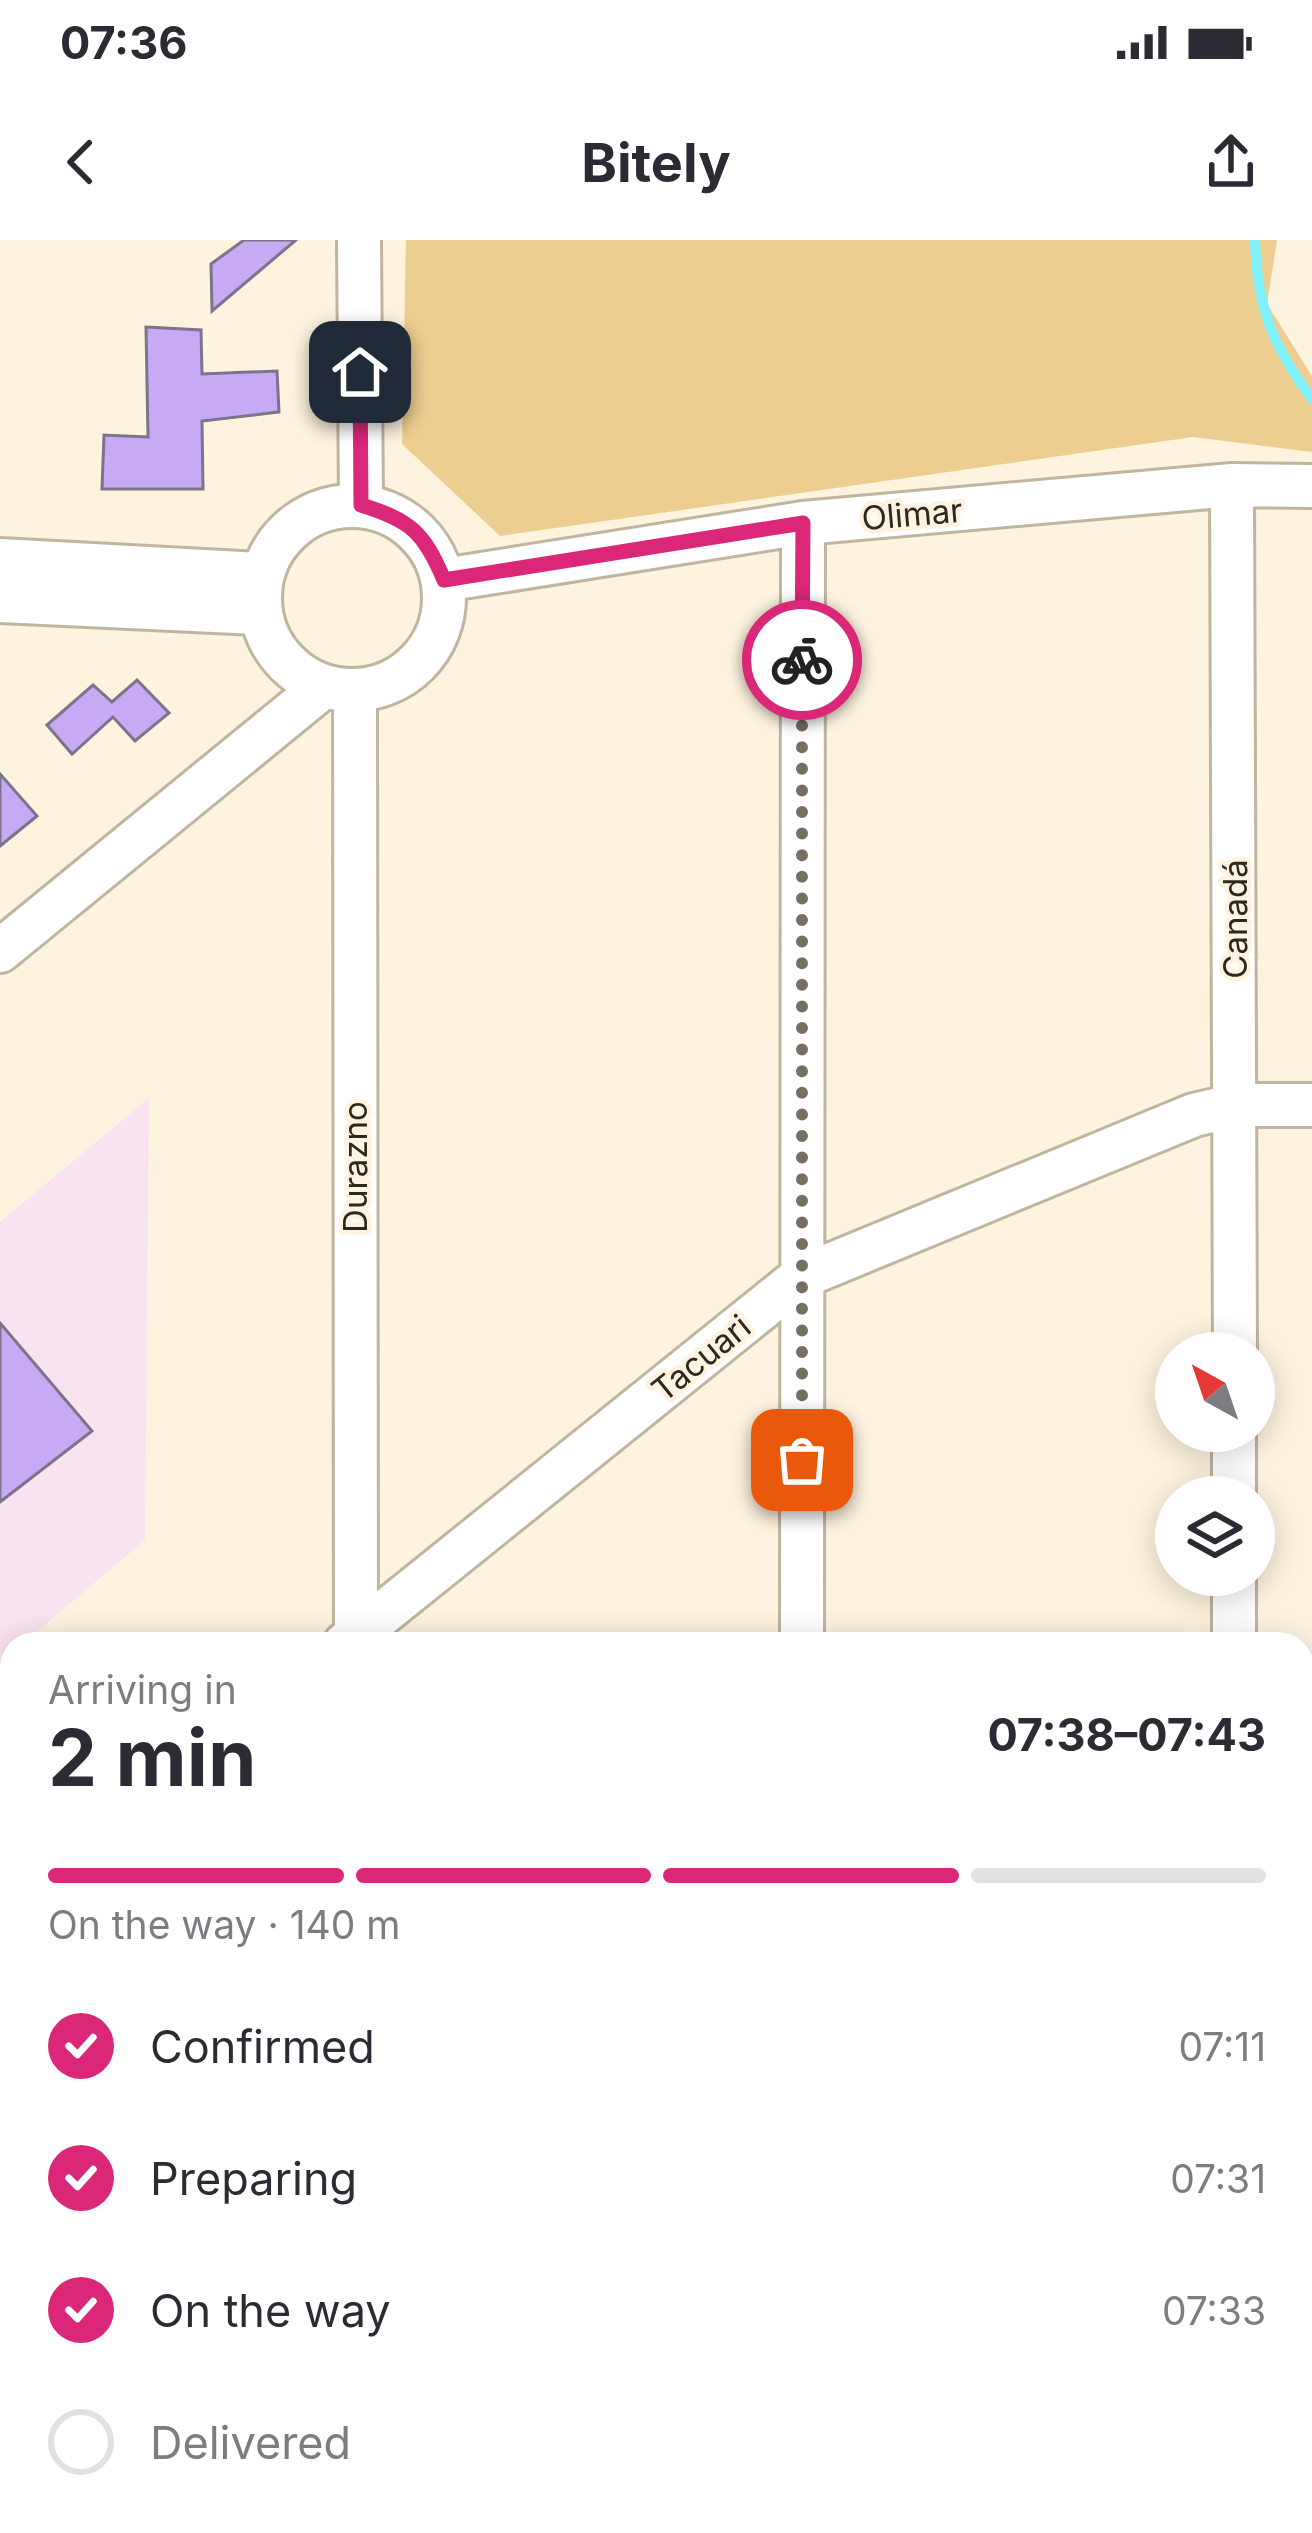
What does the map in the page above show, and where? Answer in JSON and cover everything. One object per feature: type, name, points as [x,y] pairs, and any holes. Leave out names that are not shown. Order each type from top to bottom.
[{"type":"street","points":[[359,240],[361,505]]},
{"type":"street","name":"Olimar","points":[[444,580],[803,523],[1232,485],[1312,486]]},
{"type":"street","name":"Canadá","points":[[1232,485],[1235,1332]]},
{"type":"street","points":[[361,505],[399,517],[428,544],[444,580],[444,613],[434,643],[413,668],[386,684],[339,689],[293,671],[271,645],[260,594],[282,536],[317,511],[361,505]]},
{"type":"street","points":[[802,1632],[803,523]]},
{"type":"street","points":[[0,560],[260,594]]},
{"type":"street","points":[[0,601],[260,594]]},
{"type":"street","points":[[0,951],[339,689]]},
{"type":"street","name":"Durazno","points":[[339,689],[352,1632]]},
{"type":"street","name":"Tacuari","points":[[363,1632],[801,1277],[1193,1115],[1236,1105],[1312,1105]]},
{"type":"street","points":[[1234,1596],[1234,1632]]},
{"type":"shaded area","points":[[406,240],[1277,240],[1267,304],[1312,376],[1312,452],[1193,437],[500,536],[402,444]]},
{"type":"shaded area","points":[[149,1098],[145,1540],[36,1632],[0,1632],[0,1222]]},
{"type":"building","points":[[244,240],[296,240],[212,311],[211,264]]},
{"type":"building","points":[[146,327],[201,330],[202,374],[277,371],[279,412],[202,421],[203,489],[102,489],[104,435],[148,437]]},
{"type":"building","points":[[137,680],[169,713],[135,741],[113,717],[72,754],[47,725],[93,685],[112,702]]},
{"type":"building","points":[[0,774],[37,816],[0,846]]},
{"type":"building","points":[[0,1323],[92,1431],[0,1502]]},
{"type":"waterway","points":[[1255,240],[1259,286],[1269,324],[1286,361],[1312,399]]},
{"type":"way so far","points":[[802,660],[802,1460]]},
{"type":"route","points":[[360,372],[361,505],[399,517],[428,544],[444,580],[803,523],[802,660]]}]
